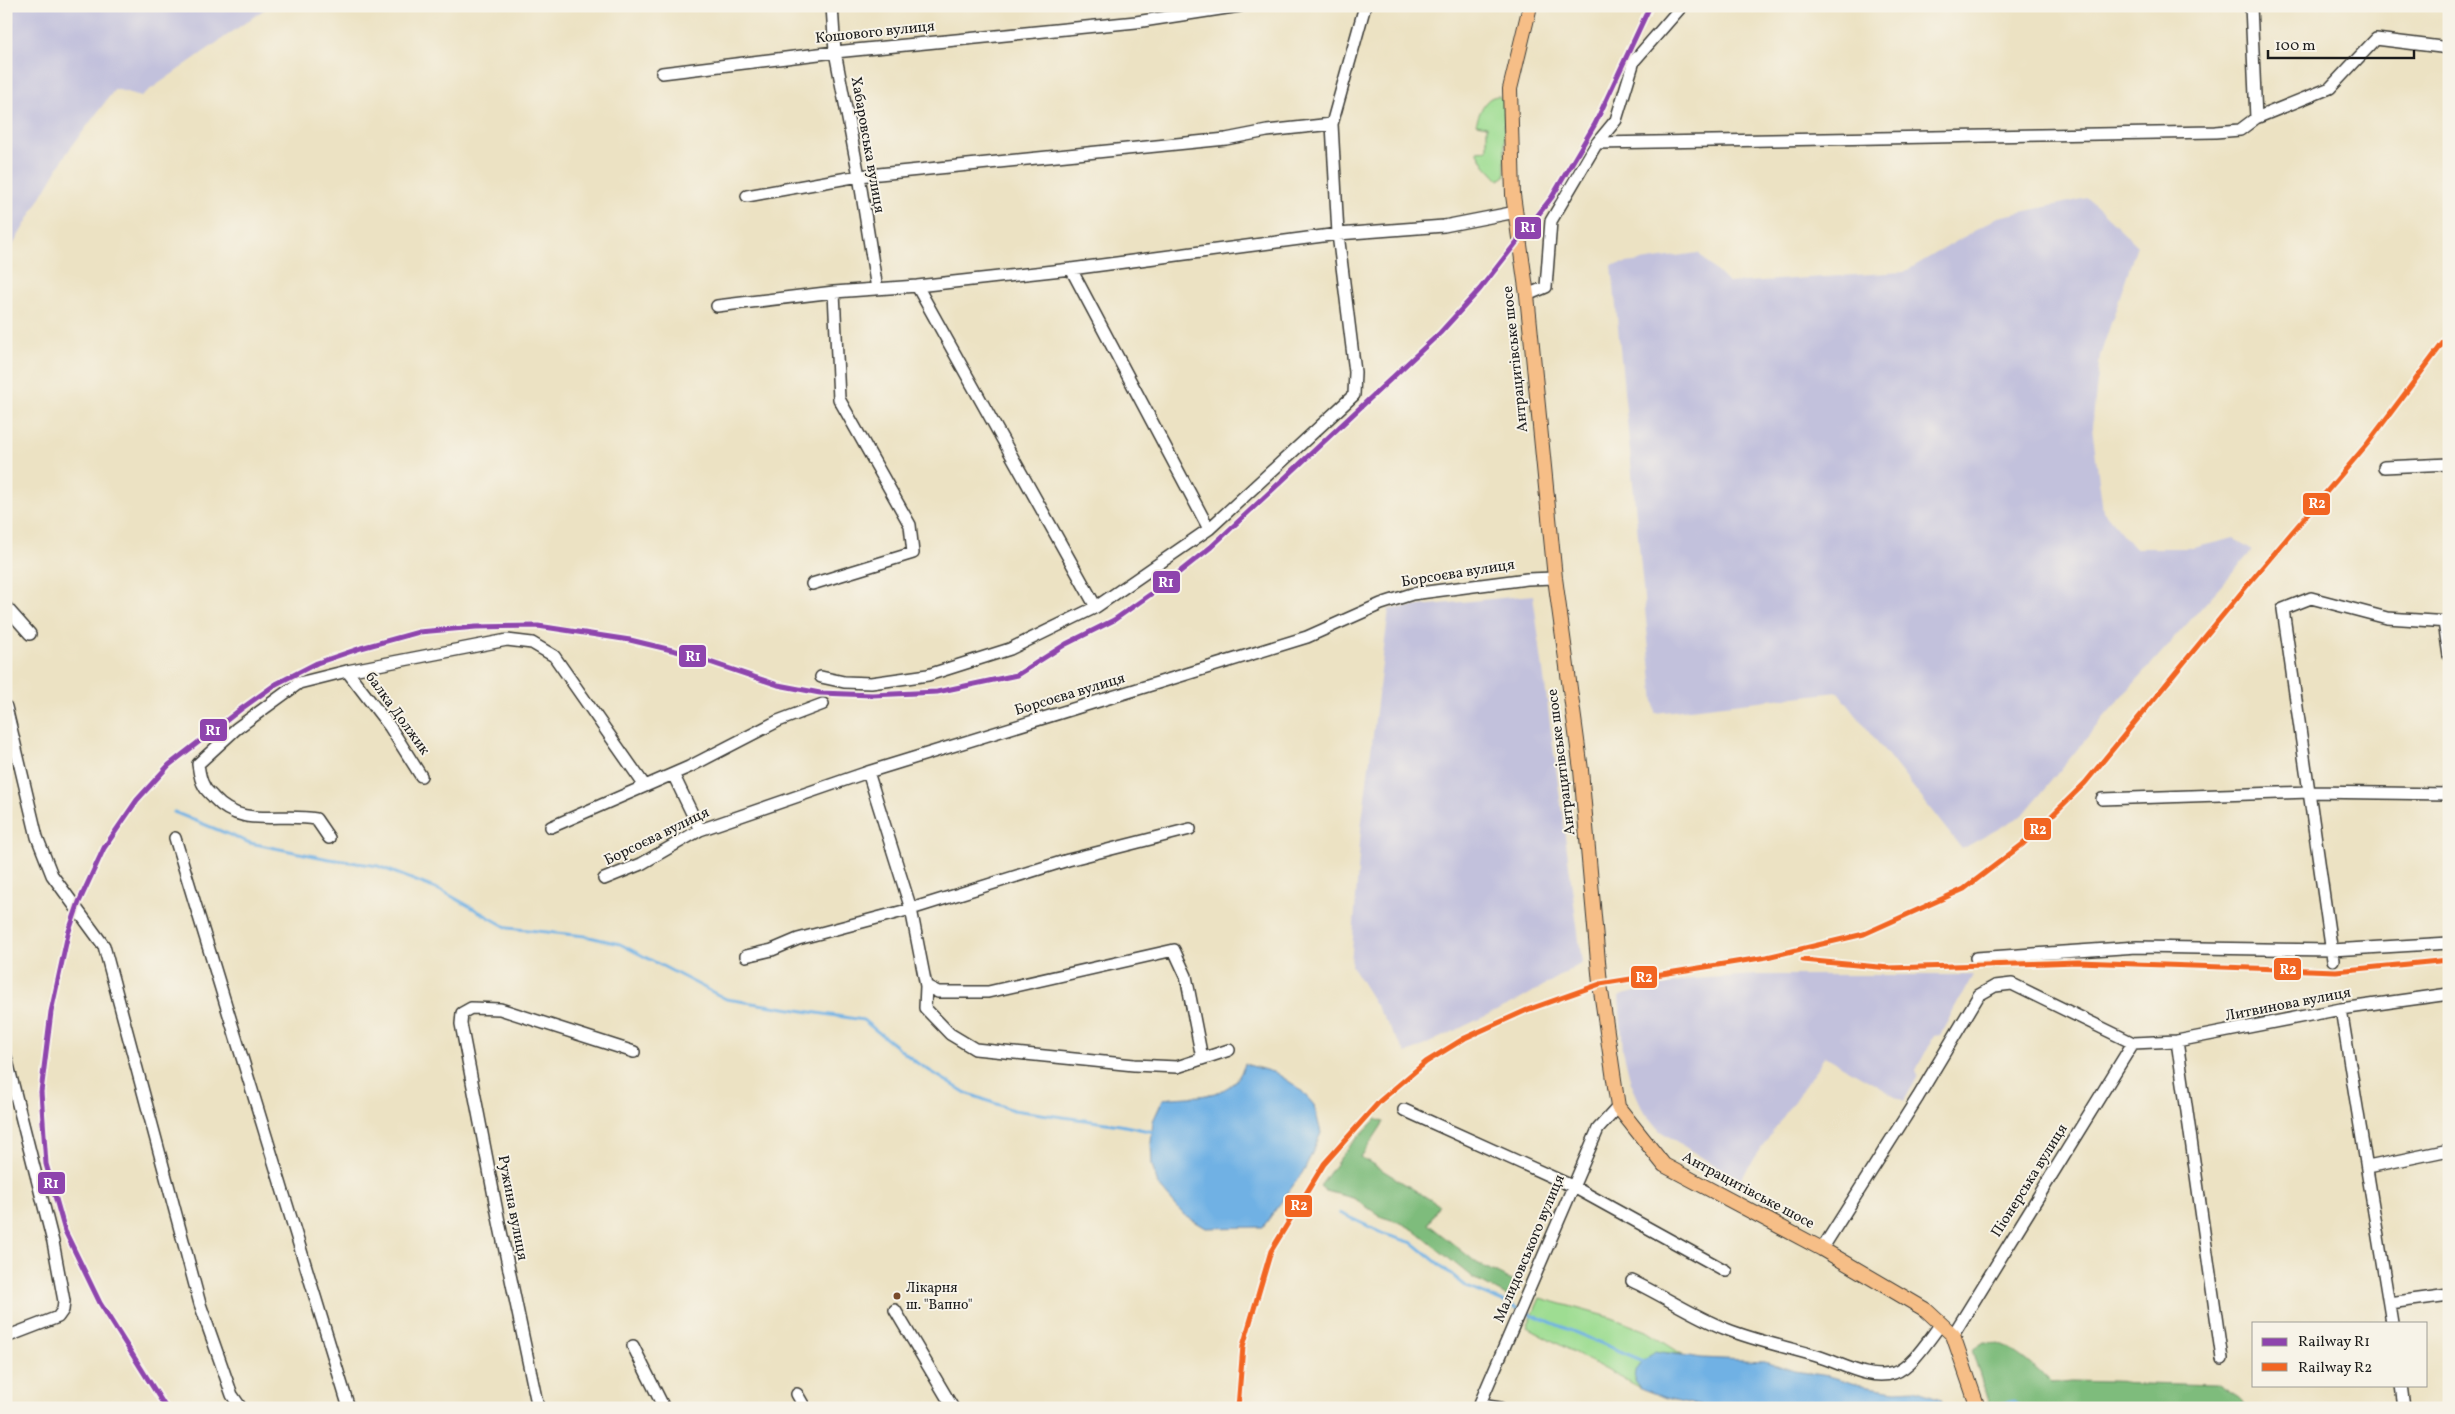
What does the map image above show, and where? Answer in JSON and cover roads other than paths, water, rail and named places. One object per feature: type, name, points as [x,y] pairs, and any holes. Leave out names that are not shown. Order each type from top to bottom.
[{"type":"main road","name":"Антрацитівське шосе","points":[[1530,6],[1510,89],[1513,195],[1517,239],[1527,295],[1555,578],[1581,770],[1600,984],[1618,1106],[1664,1165],[1822,1250],[1926,1310],[1953,1335]]},
{"type":"main road","points":[[1953,1335],[1978,1408]]},
{"type":"street","name":"Хабаровська вулиця","points":[[832,6],[835,52],[859,176],[877,289]]},
{"type":"street","name":"Кошового вулиця","points":[[662,73],[835,52],[1136,22],[1240,6]]},
{"type":"street","points":[[1527,295],[1546,287],[1552,220],[1597,142],[1616,120],[1634,61],[1682,6]]},
{"type":"street","points":[[2252,6],[2256,118]]},
{"type":"street","points":[[821,677],[844,682],[871,683],[928,676],[1010,648],[1096,607],[1209,529],[1354,395],[1355,372],[1338,234],[1332,124],[1362,7]]},
{"type":"street","points":[[1597,142],[2215,132],[2240,130],[2256,118],[2330,88],[2376,39],[2449,48]]},
{"type":"street","points":[[747,196],[859,176],[1226,139],[1266,131],[1332,124]]},
{"type":"street","points":[[717,306],[834,292],[917,286],[1071,269],[1338,234],[1444,226],[1516,212]]},
{"type":"street","points":[[1071,269],[1209,529]]},
{"type":"street","points":[[917,286],[1096,607]]},
{"type":"street","points":[[812,584],[913,553],[910,525],[840,400],[834,292]]},
{"type":"street","points":[[2384,467],[2449,464]]},
{"type":"street","name":"Борсоєва вулиця","points":[[604,878],[641,864],[700,830],[868,772],[1307,637],[1381,604],[1412,594],[1527,579],[1555,578]]},
{"type":"street","points":[[2332,955],[2283,610],[2311,598],[2387,618],[2446,622],[2449,656]]},
{"type":"street","points":[[6,607],[30,634]]},
{"type":"street","points":[[329,838],[316,819],[299,816],[258,818],[235,814],[220,804],[204,787],[198,764],[236,729],[299,683],[347,671],[507,640],[532,643],[554,656],[645,786]]},
{"type":"street","name":"балка Должик","points":[[347,671],[390,727],[422,776]]},
{"type":"street","points":[[551,827],[673,774],[778,721],[823,704]]},
{"type":"street","points":[[6,707],[37,837],[52,876],[104,946],[200,1304],[232,1395],[240,1408]]},
{"type":"street","points":[[868,772],[911,909],[926,986],[925,1008],[950,1034],[975,1049],[1177,1067],[1229,1050]]},
{"type":"street","points":[[673,774],[700,830]]},
{"type":"street","points":[[2102,798],[2310,792],[2449,794]]},
{"type":"street","points":[[746,956],[772,950],[798,939],[911,909],[1068,860],[1190,829]]},
{"type":"street","points":[[176,838],[349,1408]]},
{"type":"street","points":[[1976,958],[2137,948],[2332,955],[2449,943]]},
{"type":"street","points":[[926,986],[938,992],[988,992],[1174,950],[1186,976],[1202,1058]]},
{"type":"street","points":[[1822,1250],[1918,1097],[1979,994],[1996,986],[2012,984],[2133,1042]]},
{"type":"street","name":"Литвинова вулиця","points":[[2133,1042],[2177,1041],[2340,1009],[2449,994]]},
{"type":"street","name":"Ружина вулиця","points":[[538,1408],[499,1222],[461,1024],[462,1013],[471,1008],[500,1009],[634,1052]]},
{"type":"street","points":[[2340,1009],[2368,1167],[2392,1322]]},
{"type":"street","points":[[2177,1041],[2222,1359]]},
{"type":"street","name":"Піонерська вулиця","points":[[1953,1335],[2133,1042]]},
{"type":"street","points":[[6,1057],[53,1242],[64,1301],[63,1310],[53,1320],[6,1337]]},
{"type":"street","name":"Малидовського вулиця","points":[[1479,1406],[1598,1129],[1618,1106]]},
{"type":"street","points":[[1404,1110],[1572,1186],[1726,1271]]},
{"type":"street","points":[[2368,1167],[2449,1150]]},
{"type":"street","points":[[1632,1281],[1696,1316],[1727,1329],[1763,1342],[1818,1356],[1874,1376],[1895,1373],[1909,1362],[1941,1324]]},
{"type":"street","points":[[2389,1303],[2449,1295]]},
{"type":"street","points":[[895,1310],[953,1408]]},
{"type":"street","points":[[632,1346],[664,1408]]},
{"type":"street","points":[[2401,1386],[2404,1408]]},
{"type":"street","points":[[797,1394],[805,1408]]},
{"type":"street","points":[[1479,1406],[1500,1408]]},
{"type":"water","points":[[1245,1064],[1276,1073],[1299,1088],[1314,1105],[1321,1133],[1305,1169],[1263,1227],[1206,1228],[1184,1215],[1158,1185],[1152,1165],[1151,1142],[1153,1121],[1163,1099],[1208,1095],[1225,1089],[1240,1075]]},
{"type":"water","points":[[1654,1351],[1702,1358],[1765,1361],[1794,1371],[1828,1376],[1856,1384],[1895,1390],[1915,1389],[1941,1398],[1944,1408],[1709,1408],[1666,1398],[1640,1388],[1634,1380],[1635,1371],[1639,1364]]},
{"type":"waterway","points":[[174,812],[250,843],[329,859],[378,866],[444,892],[508,928],[585,936],[620,944],[726,999],[863,1020],[917,1063],[966,1093],[1013,1110],[1120,1125],[1154,1132]]},
{"type":"waterway","points":[[1340,1213],[1387,1235],[1413,1243],[1467,1287],[1646,1362]]},
{"type":"waterway","points":[[1984,1408],[2014,1402],[2023,1408]]},
{"type":"rail line","name":"R1","points":[[166,1408],[100,1303],[65,1231],[46,1164],[41,1092],[51,1012],[68,934],[79,902],[104,848],[137,800],[169,765],[276,684],[317,663],[361,648],[419,632],[476,627],[538,626],[630,640],[680,652],[778,685],[820,693],[872,695],[937,692],[1017,675],[1066,644],[1114,620],[1158,589],[1211,547],[1440,333],[1480,289],[1552,197],[1595,124],[1650,6]]},
{"type":"rail line","name":"R2","points":[[1238,1408],[1243,1346],[1271,1251],[1324,1164],[1380,1101],[1426,1062],[1465,1038],[1527,1010],[1600,984],[1767,957],[1864,934],[1964,889],[2023,844],[2085,783],[2250,582],[2368,443],[2449,335]]},
{"type":"rail line","name":"R2","points":[[1803,960],[1889,968],[2078,962],[2336,971],[2449,960]]},
{"type":"place","name":"Лікарня ш. \"Вапно\"","points":[[897,1296]]}]
